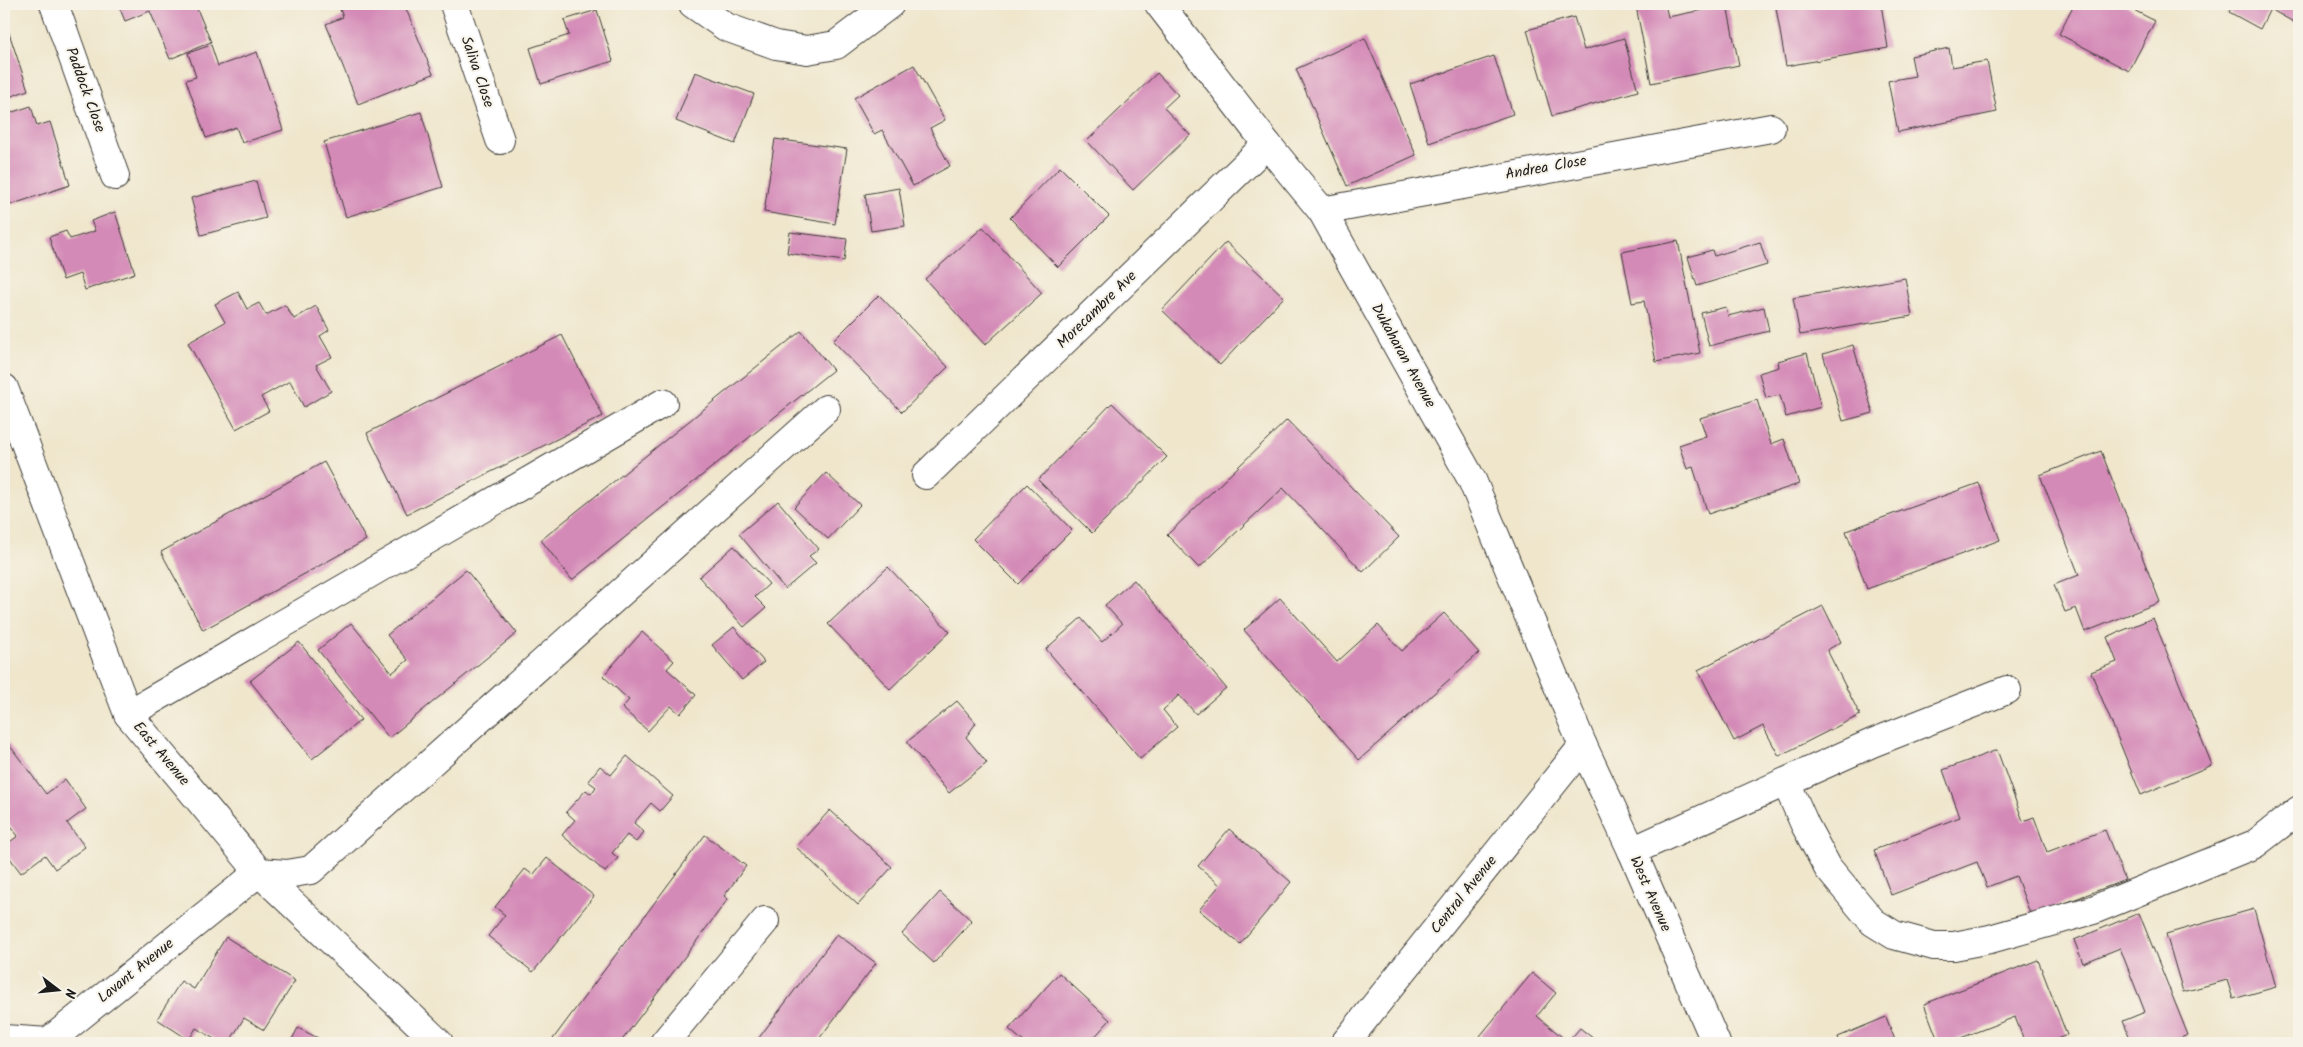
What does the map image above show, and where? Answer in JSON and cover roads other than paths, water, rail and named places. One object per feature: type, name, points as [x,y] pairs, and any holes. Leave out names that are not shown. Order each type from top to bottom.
[{"type":"street","name":"Paddock Close","points":[[54,4],[115,176]]},
{"type":"street","name":"Saliva Close","points":[[454,4],[500,140]]},
{"type":"street","points":[[693,4],[726,27],[776,45],[807,50],[836,45],[890,4]]},
{"type":"street","name":"Dukaharan Avenue","points":[[1159,4],[1267,144],[1322,211],[1472,480],[1582,746]]},
{"type":"street","name":"Andrea Close","points":[[1322,211],[1771,128]]},
{"type":"street","name":"Morecambre Ave","points":[[926,475],[1267,144]]},
{"type":"street","name":"East Avenue","points":[[4,388],[128,714],[259,872],[439,1043]]},
{"type":"street","points":[[128,714],[663,403]]},
{"type":"street","points":[[259,872],[288,874],[311,870],[826,409]]},
{"type":"street","points":[[1632,851],[1872,743],[2007,690]]},
{"type":"street","name":"West Avenue","points":[[1582,746],[1632,851],[1716,1043]]},
{"type":"street","name":"Central Avenue","points":[[1346,1043],[1582,746]]},
{"type":"street","points":[[1786,782],[1805,825],[1828,868],[1873,922],[1894,935],[1934,946],[1954,946],[1990,939],[2093,910],[2255,844],[2299,810]]},
{"type":"street","name":"Lavant Avenue","points":[[4,1039],[48,1043],[259,872]]},
{"type":"street","points":[[664,1043],[765,921]]}]
